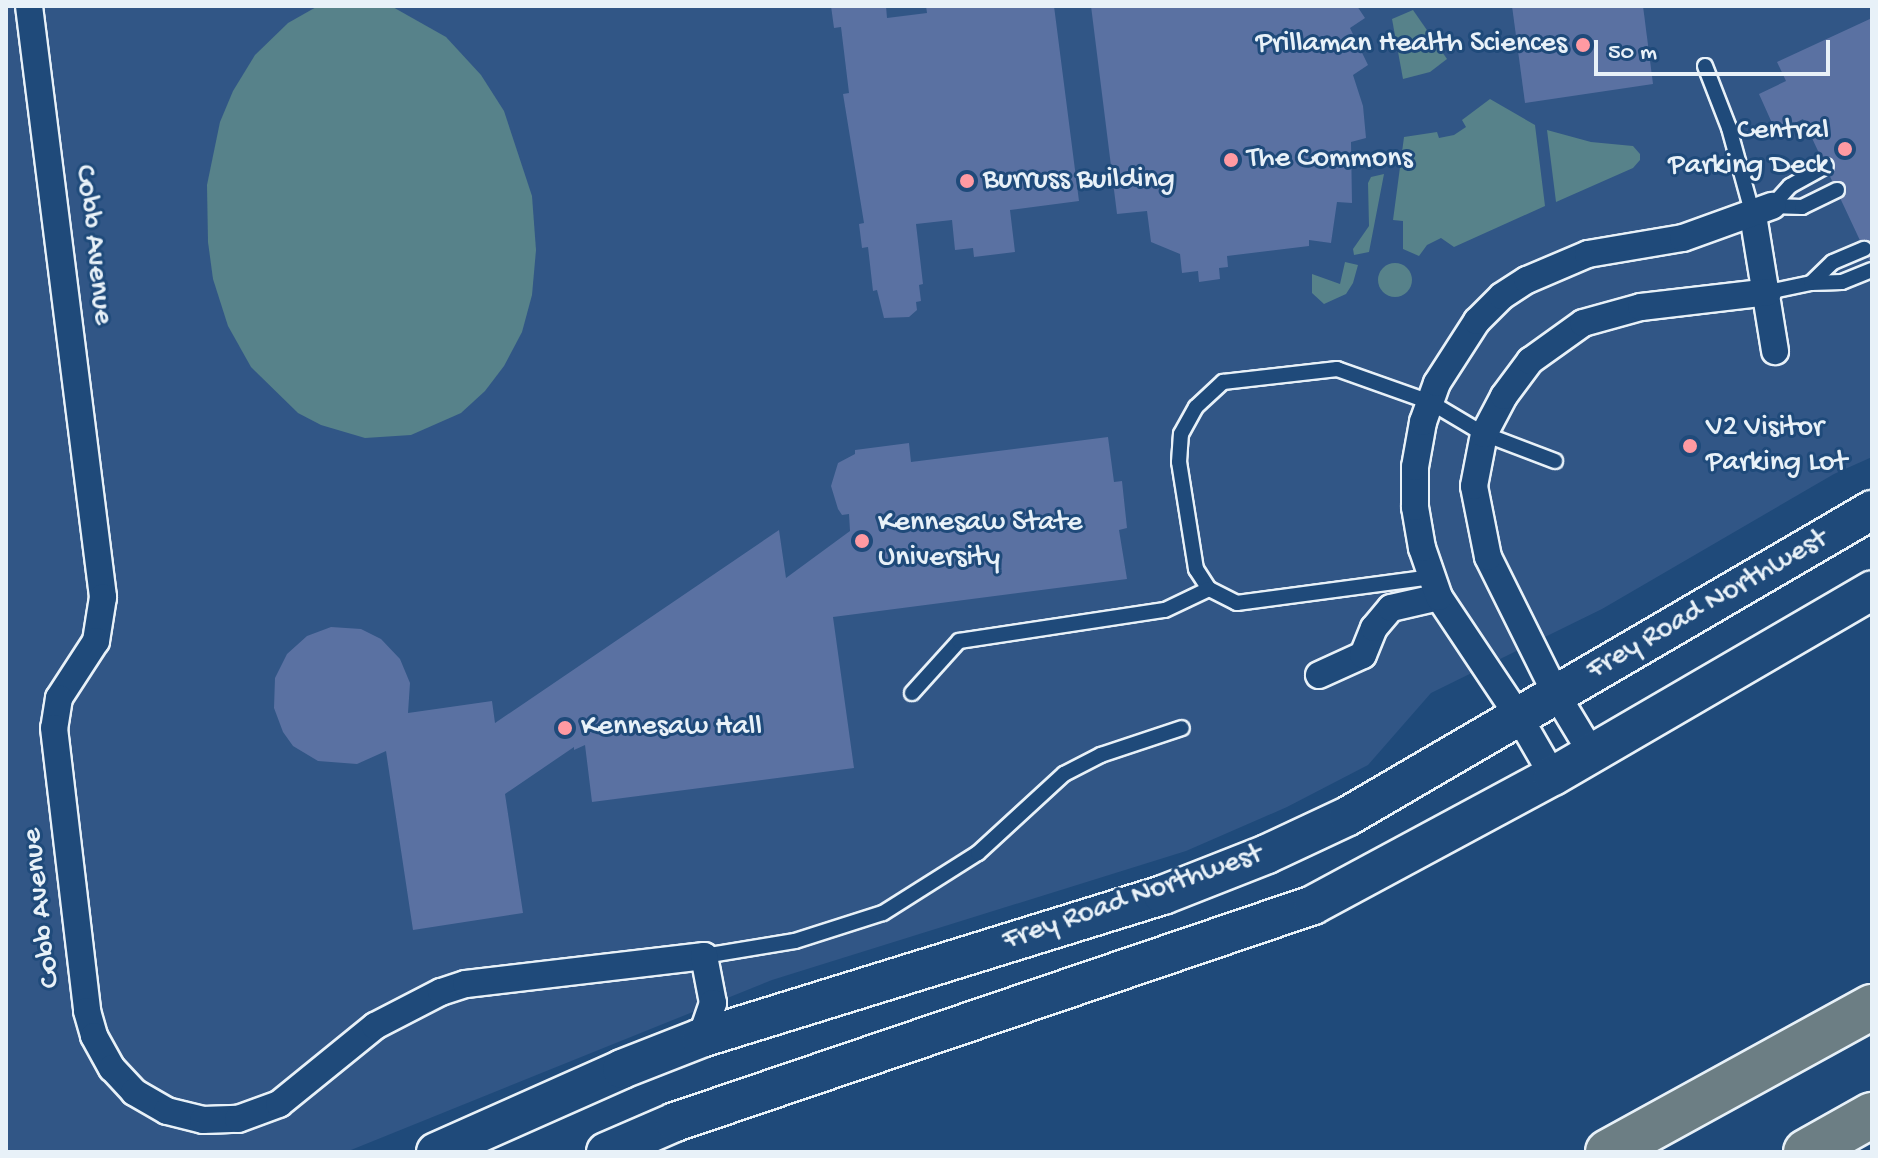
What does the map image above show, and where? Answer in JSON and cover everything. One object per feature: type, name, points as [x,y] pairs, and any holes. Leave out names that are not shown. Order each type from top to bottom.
[{"type":"highway","points":[[1608,1152],[1872,1007]]},
{"type":"highway","points":[[1806,1152],[1872,1115]]},
{"type":"main road","name":"Frey Road Northwest","points":[[436,1152],[622,1069],[701,1038],[1217,876],[1348,816],[1872,510]]},
{"type":"main road","points":[[606,1152],[675,1122],[1313,905],[1553,776],[1872,590]]},
{"type":"street","name":"Cobb Avenue","points":[[29,6],[103,597],[96,641],[59,698],[55,738],[87,1011],[94,1036],[112,1068],[134,1092],[167,1111],[203,1120],[238,1119],[279,1104],[375,1026],[441,992],[466,984],[704,956]]},
{"type":"street","points":[[1553,776],[1519,717],[1435,587],[1422,548],[1415,487],[1417,449],[1430,402],[1444,368],[1467,332],[1502,296],[1516,287],[1588,254],[1683,238],[1763,210],[1775,351]]},
{"type":"street","points":[[1591,752],[1556,694],[1488,557],[1474,486],[1484,434],[1504,396],[1530,361],[1583,323],[1625,309],[1768,292]]},
{"type":"street","points":[[1319,675],[1363,655],[1374,628],[1391,608],[1435,587]]},
{"type":"street","points":[[701,1038],[713,1003],[704,956]]},
{"type":"lane","points":[[1705,66],[1763,210]]},
{"type":"lane","points":[[1763,210],[1790,186],[1826,166]]},
{"type":"lane","points":[[1763,210],[1802,207],[1837,190]]},
{"type":"lane","points":[[1811,283],[1833,262],[1864,249]]},
{"type":"lane","points":[[1768,292],[1811,283],[1842,282],[1872,270]]},
{"type":"lane","points":[[1435,587],[1237,603],[1209,589],[1196,569],[1179,462],[1181,434],[1196,407],[1213,389],[1235,380],[1337,369],[1430,402],[1484,434],[1555,461]]},
{"type":"lane","points":[[912,693],[959,641],[1165,610],[1209,589]]},
{"type":"lane","points":[[704,956],[795,941],[883,913],[978,853],[1064,774],[1101,755],[1182,728]]},
{"type":"shaded area","name":"Kennesaw State University","points":[[6,6],[1872,6],[1872,457],[1834,474],[1602,609],[1431,693],[1368,765],[1287,807],[1186,851],[772,980],[346,1152],[6,1152]]},
{"type":"green space","points":[[318,6],[391,6],[446,37],[481,75],[504,111],[532,196],[536,250],[532,295],[522,332],[504,366],[485,391],[461,413],[411,435],[365,438],[321,425],[298,413],[251,367],[228,326],[213,279],[208,242],[207,185],[220,122],[233,91],[255,55],[288,23]]},
{"type":"green space","points":[[1413,10],[1447,59],[1430,72],[1403,79],[1392,19]]},
{"type":"green space","points":[[1490,99],[1535,125],[1545,206],[1454,247],[1441,238],[1427,245],[1419,256],[1403,249],[1403,221],[1393,220],[1404,137],[1437,132],[1439,138],[1454,135],[1466,127],[1462,120]]},
{"type":"green space","points":[[1547,130],[1591,142],[1633,146],[1640,154],[1640,160],[1633,168],[1556,202]]},
{"type":"green space","points":[[1384,174],[1369,252],[1354,255],[1353,249],[1369,226],[1368,183],[1371,177]]},
{"type":"green space","points":[[1345,262],[1358,265],[1353,283],[1346,294],[1324,304],[1312,293],[1312,274],[1340,284]]},
{"type":"green space","points":[[1395,263],[1407,268],[1412,280],[1407,292],[1395,297],[1383,292],[1378,280],[1383,268]]},
{"type":"building","name":"Burruss Building","points":[[831,6],[886,6],[887,18],[927,13],[926,6],[1054,6],[1079,201],[1010,210],[1015,252],[974,257],[973,248],[955,250],[952,220],[916,224],[923,284],[919,285],[921,301],[916,302],[917,310],[909,317],[884,318],[877,290],[873,291],[868,247],[862,248],[859,224],[864,223],[843,94],[849,93],[841,27],[834,28]]},
{"type":"building","name":"The Commons","points":[[1091,6],[1357,6],[1365,18],[1350,28],[1368,65],[1353,75],[1363,106],[1366,138],[1351,142],[1352,203],[1337,202],[1331,243],[1309,240],[1309,246],[1227,256],[1228,267],[1219,268],[1220,279],[1199,282],[1198,271],[1182,273],[1180,254],[1151,242],[1147,211],[1117,214]]},
{"type":"building","name":"Prillaman Health Sciences","points":[[1512,6],[1643,6],[1653,84],[1525,103]]},
{"type":"building","name":"Central Parking Deck","points":[[1872,18],[1872,266],[1803,119],[1776,132],[1759,94],[1786,81],[1777,62]]},
{"type":"building","name":"Kennesaw Hall","points":[[1108,437],[1114,482],[1122,481],[1127,528],[1119,530],[1127,579],[833,617],[854,768],[592,802],[585,745],[574,750],[574,747],[505,794],[523,913],[413,930],[386,751],[357,764],[318,761],[293,746],[283,732],[274,708],[275,678],[287,654],[307,636],[331,627],[361,629],[381,639],[400,659],[410,683],[408,713],[492,701],[495,723],[779,530],[786,578],[850,531],[849,514],[842,515],[838,509],[831,486],[838,463],[855,454],[855,450],[909,443],[911,462]]},
{"type":"place","name":"Prillaman Health Sciences","points":[[1583,45]]},
{"type":"place","name":"Central Parking Deck","points":[[1845,149]]},
{"type":"place","name":"The Commons","points":[[1231,160]]},
{"type":"place","name":"Burruss Building","points":[[967,181]]},
{"type":"place","name":"V2 Visitor Parking Lot","points":[[1690,446]]},
{"type":"place","name":"Kennesaw State University","points":[[862,541]]},
{"type":"place","name":"Kennesaw Hall","points":[[565,728]]}]
